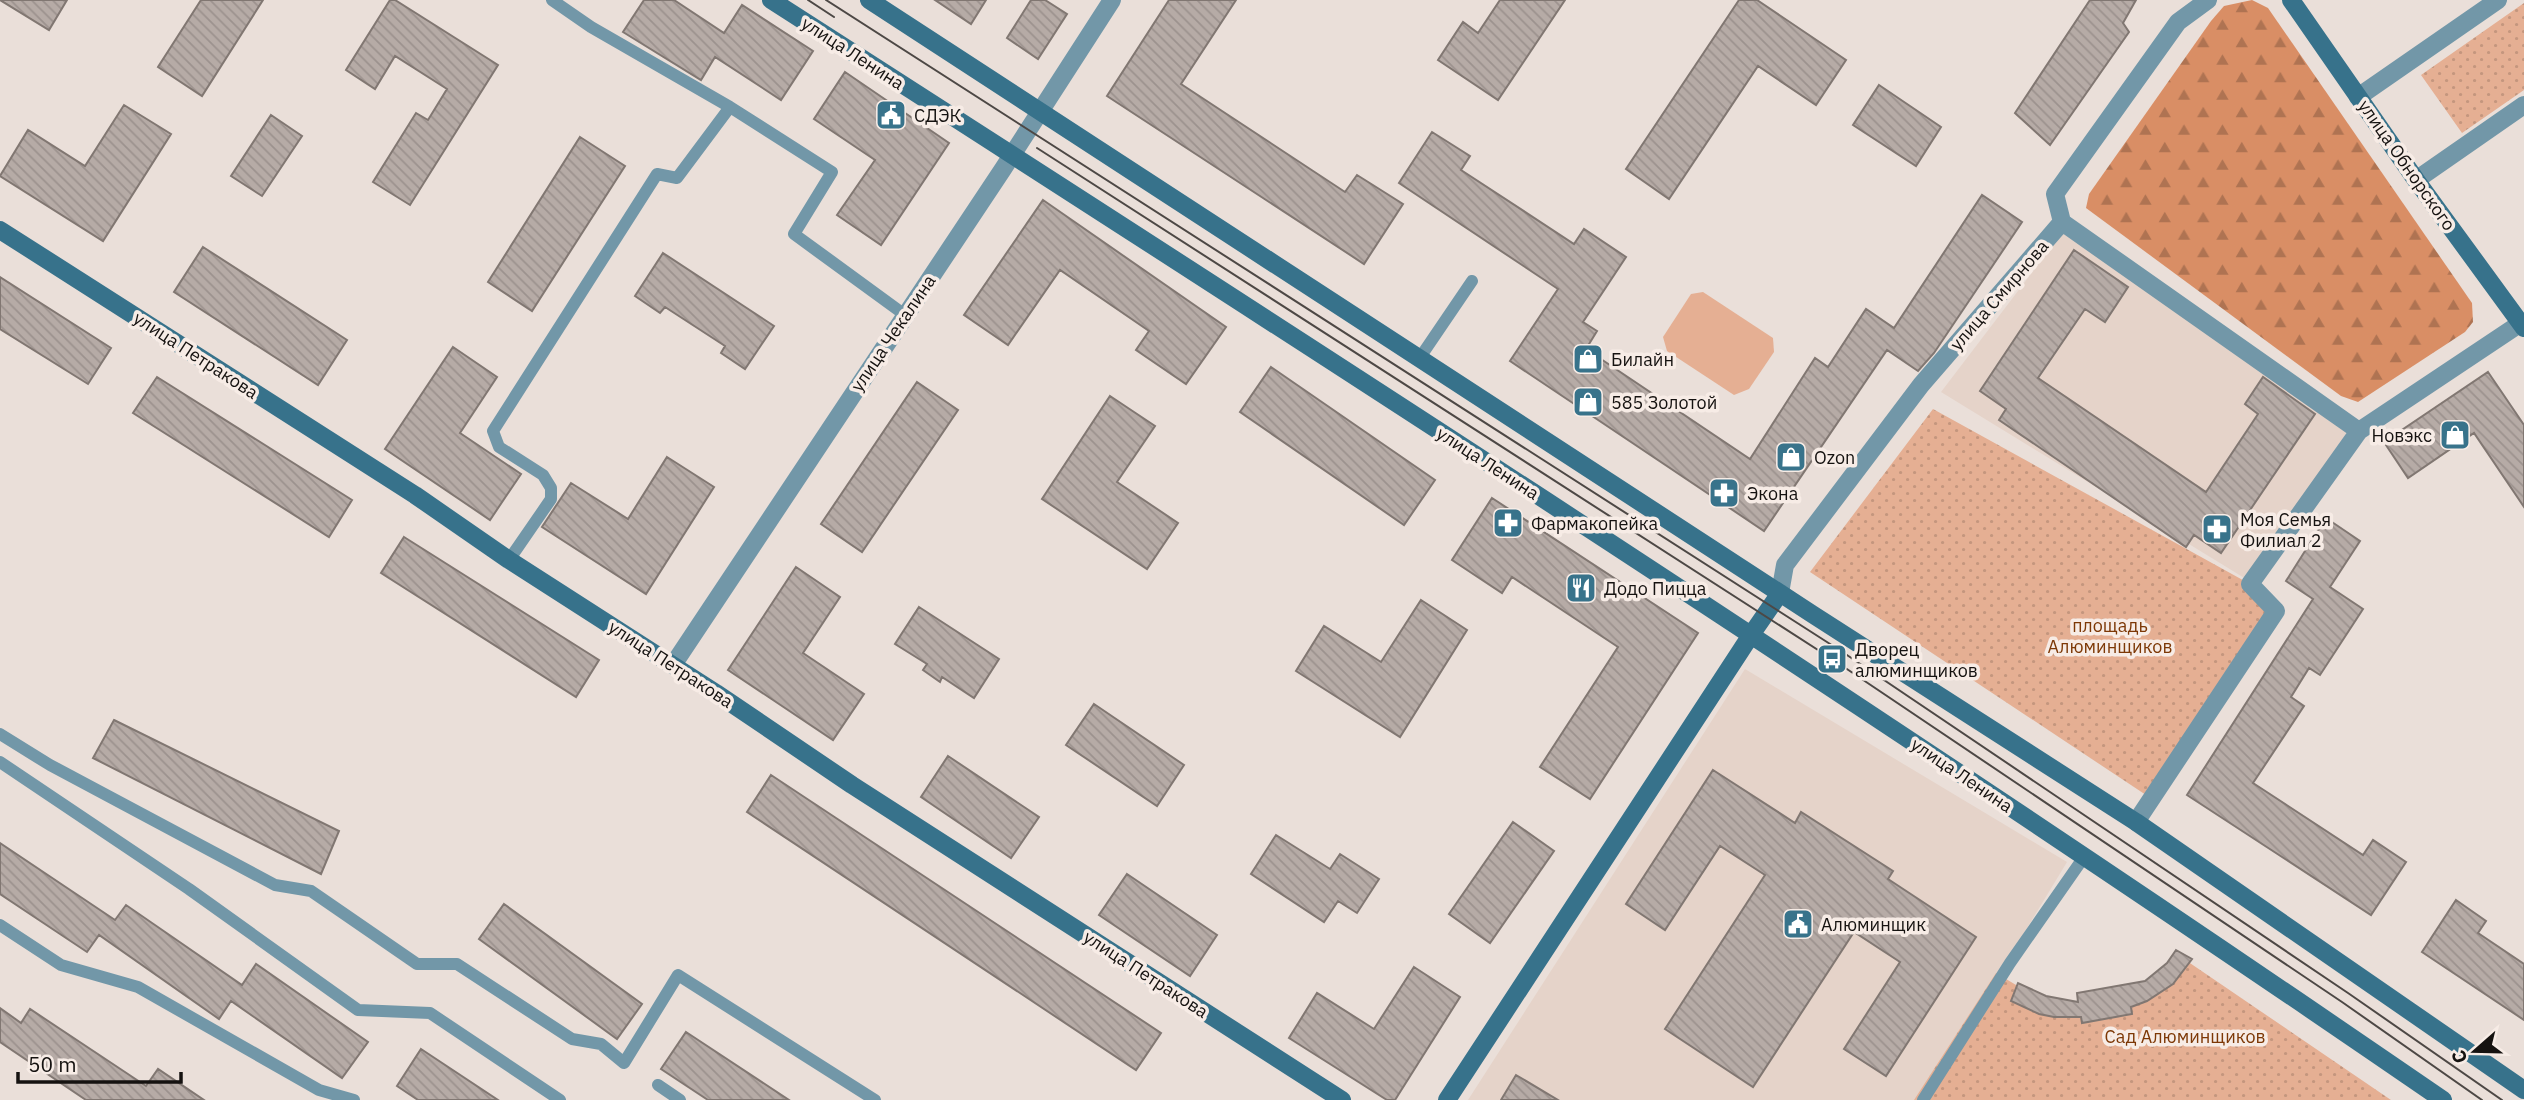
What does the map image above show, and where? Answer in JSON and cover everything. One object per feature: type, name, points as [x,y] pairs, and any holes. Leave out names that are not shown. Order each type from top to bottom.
[{"type":"main road","name":"улица Ленина","points":[[771,0],[1751,635],[2443,1100]]},
{"type":"main road","points":[[869,0],[2136,822],[2524,1090]]},
{"type":"main road","name":"улица Обнорского","points":[[2291,0],[2522,326]]},
{"type":"main road","name":"улица Петракова","points":[[0,230],[415,495],[509,560],[673,665],[852,785],[1342,1100]]},
{"type":"main road","points":[[1447,1100],[1780,593]]},
{"type":"street","name":"улица Чекалина","points":[[673,665],[1112,0]]},
{"type":"street","points":[[2208,0],[2178,22],[2055,194],[2062,222],[2359,431]]},
{"type":"street","points":[[2358,97],[2498,0]]},
{"type":"street","points":[[2416,180],[2524,105]]},
{"type":"street","name":"улица Смирнова","points":[[1780,593],[1786,565],[1921,385],[2062,222]]},
{"type":"street","points":[[2136,822],[2276,611],[2250,584],[2359,431],[2522,326]]},
{"type":"lane","points":[[552,0],[591,27],[730,107],[832,172],[794,234],[905,315]]},
{"type":"lane","points":[[509,560],[551,499],[551,488],[544,475],[499,447],[493,431],[657,174],[677,178],[730,107]]},
{"type":"lane","points":[[1419,359],[1472,281]]},
{"type":"lane","points":[[0,734],[50,765],[275,886],[311,891],[417,964],[457,964],[572,1039],[601,1044],[624,1063],[678,975],[875,1100]]},
{"type":"lane","points":[[0,762],[189,889],[358,1010],[430,1013],[559,1100]]},
{"type":"lane","points":[[1923,1100],[2010,963],[2084,857]]},
{"type":"lane","points":[[0,925],[61,965],[138,987],[319,1090],[354,1100]]},
{"type":"lane","points":[[658,1086],[680,1100]]},
{"type":"shaded area","points":[[2063,232],[2352,425],[2246,579],[1941,392]]},
{"type":"shaded area","points":[[1745,669],[2067,862],[1923,1100],[1468,1100]]},
{"type":"green space","points":[[2252,0],[2268,8],[2472,303],[2473,322],[2465,332],[2358,402],[2341,396],[2086,208],[2089,194],[2211,21],[2224,6]]},
{"type":"green space","points":[[2524,3],[2524,90],[2462,133],[2421,75]]},
{"type":"green space","points":[[1703,292],[1773,338],[1774,352],[1749,389],[1734,395],[1667,351],[1663,337],[1691,294]]},
{"type":"green space","name":"площадь Алюминщиков","points":[[1933,409],[2250,584],[2276,611],[2146,795],[1810,572]]},
{"type":"green space","name":"Сад Алюминщиков","points":[[2184,959],[2391,1100],[1914,1100],[1996,973],[2046,1003],[2129,1000]]},
{"type":"building","points":[[0,0],[67,0],[49,30]]},
{"type":"building","points":[[201,0],[263,0],[202,96],[158,67]]},
{"type":"building","points":[[390,0],[395,0],[498,65],[410,205],[373,182],[416,113],[428,120],[447,89],[395,56],[375,89],[346,70]]},
{"type":"building","points":[[644,0],[674,0],[724,33],[742,5],[813,51],[781,100],[715,57],[701,80],[623,32]]},
{"type":"building","points":[[935,0],[986,0],[971,24]]},
{"type":"building","points":[[1031,0],[1045,0],[1067,14],[1038,59],[1007,38]]},
{"type":"building","points":[[1169,0],[1236,0],[1181,84],[1345,192],[1357,175],[1403,204],[1364,264],[1107,96]]},
{"type":"building","points":[[1500,0],[1565,0],[1498,100],[1438,60],[1463,22],[1478,33]]},
{"type":"building","points":[[1739,0],[1757,0],[1846,60],[1816,105],[1758,66],[1669,199],[1626,169]]},
{"type":"building","points":[[2090,0],[2136,0],[2123,23],[2129,32],[2050,145],[2015,113]]},
{"type":"building","points":[[845,72],[949,143],[881,245],[837,215],[875,160],[814,119]]},
{"type":"building","points":[[1879,85],[1941,127],[1916,166],[1853,125]]},
{"type":"building","points":[[124,105],[171,134],[103,241],[0,176],[28,130],[85,166]]},
{"type":"building","points":[[271,115],[302,136],[262,196],[231,176]]},
{"type":"building","points":[[1432,132],[1470,156],[1461,170],[1574,244],[1584,229],[1626,257],[1583,322],[1597,331],[1586,349],[1750,459],[1815,358],[1828,367],[1866,309],[1894,328],[1982,195],[2022,222],[1934,353],[1918,371],[1887,350],[1764,531],[1510,361],[1558,289],[1399,183]]},
{"type":"building","points":[[580,137],[625,166],[532,311],[488,282]]},
{"type":"building","points":[[1043,200],[1226,327],[1186,384],[1136,350],[1149,331],[1060,270],[1008,345],[964,315]]},
{"type":"building","points":[[203,247],[347,340],[318,385],[174,292]]},
{"type":"building","points":[[2074,250],[2128,287],[2105,322],[2085,309],[2038,378],[2206,492],[2258,414],[2245,404],[2263,377],[2315,414],[2221,553],[2194,535],[2186,547],[1999,420],[2006,409],[1980,391]]},
{"type":"building","points":[[663,253],[774,326],[745,369],[721,353],[725,346],[665,307],[660,313],[635,296]]},
{"type":"building","points":[[0,277],[111,348],[88,384],[0,329]]},
{"type":"building","points":[[453,347],[497,377],[460,433],[521,474],[490,520],[385,449]]},
{"type":"building","points":[[1271,367],[1435,480],[1404,525],[1240,412]]},
{"type":"building","points":[[2488,372],[2524,425],[2524,507],[2474,433],[2408,478],[2384,442]]},
{"type":"building","points":[[157,377],[352,500],[329,537],[133,413]]},
{"type":"building","points":[[917,382],[958,410],[862,552],[821,524]]},
{"type":"building","points":[[1110,396],[1155,426],[1117,482],[1178,523],[1147,569],[1042,499]]},
{"type":"building","points":[[667,457],[714,487],[646,594],[542,527],[571,483],[628,519]]},
{"type":"building","points":[[1492,498],[1698,633],[1590,799],[1540,767],[1618,647],[1512,577],[1502,593],[1452,560]]},
{"type":"building","points":[[2326,518],[2360,541],[2330,587],[2363,609],[2320,675],[2309,668],[2291,697],[2304,706],[2253,783],[2363,855],[2373,840],[2406,862],[2371,915],[2187,795],[2313,599],[2286,581]]},
{"type":"building","points":[[404,537],[599,660],[576,697],[381,573]]},
{"type":"building","points":[[796,567],[840,597],[803,653],[864,694],[833,740],[728,670]]},
{"type":"building","points":[[1421,600],[1467,630],[1400,737],[1296,671],[1324,626],[1381,662]]},
{"type":"building","points":[[919,607],[999,659],[974,698],[942,677],[940,682],[923,670],[927,664],[895,644]]},
{"type":"building","points":[[1094,704],[1184,765],[1157,806],[1066,745]]},
{"type":"building","points":[[114,720],[339,831],[321,874],[93,758]]},
{"type":"building","points":[[948,756],[1039,817],[1011,858],[921,797]]},
{"type":"building","points":[[1713,770],[1795,823],[1801,812],[1893,871],[1888,879],[1976,937],[1886,1076],[1844,1049],[1900,962],[1854,932],[1753,1087],[1665,1029],[1765,875],[1720,846],[1665,930],[1626,904]]},
{"type":"building","points":[[771,775],[1161,1033],[1136,1070],[747,812]]},
{"type":"building","points":[[1513,822],[1554,851],[1490,943],[1449,914]]},
{"type":"building","points":[[1276,835],[1330,869],[1340,854],[1379,879],[1357,913],[1338,901],[1324,922],[1251,874]]},
{"type":"building","points":[[0,843],[115,920],[126,905],[242,985],[256,964],[368,1042],[342,1078],[231,1001],[219,1019],[99,935],[87,952],[0,894]]},
{"type":"building","points":[[1127,874],[1217,935],[1190,976],[1099,915]]},
{"type":"building","points":[[2456,900],[2486,921],[2478,933],[2524,964],[2524,1020],[2422,952]]},
{"type":"building","points":[[504,904],[642,1004],[617,1039],[479,939]]},
{"type":"building","points":[[2176,950],[2192,959],[2173,984],[2147,1001],[2131,1007],[2132,1014],[2082,1023],[2081,1017],[2039,1014],[2011,1001],[2018,983],[2046,996],[2078,1002],[2077,993],[2145,981],[2167,963]]},
{"type":"building","points":[[1414,967],[1460,997],[1395,1100],[1387,1100],[1289,1038],[1317,993],[1374,1029]]},
{"type":"building","points":[[0,1008],[21,1023],[30,1009],[146,1086],[158,1069],[204,1100],[86,1100],[0,1042]]},
{"type":"building","points":[[686,1032],[789,1100],[708,1100],[661,1069]]},
{"type":"building","points":[[421,1049],[498,1100],[418,1100],[397,1086]]},
{"type":"building","points":[[1516,1075],[1558,1100],[1501,1100]]},
{"type":"tram line","points":[[808,0],[834,17]]},
{"type":"tram line","points":[[826,0],[1841,651],[2502,1100]]},
{"type":"tram line","points":[[1037,148],[1832,659],[2342,1002],[2482,1100]]},
{"type":"place","name":"СДЭК","points":[[891,115]]},
{"type":"place","name":"Билайн","points":[[1588,359]]},
{"type":"place","name":"585 Золотой","points":[[1588,402]]},
{"type":"place","name":"Новэкс","points":[[2455,435]]},
{"type":"place","name":"Ozon","points":[[1791,457]]},
{"type":"place","name":"Экона","points":[[1724,493]]},
{"type":"place","name":"Фармакопейка","points":[[1508,523]]},
{"type":"place","name":"Моя Семья Филиал 2","points":[[2217,529]]},
{"type":"place","name":"Додо Пицца","points":[[1581,588]]},
{"type":"place","name":"Дворец алюминщиков","points":[[1832,659]]},
{"type":"place","name":"Алюминщик","points":[[1798,924]]}]
